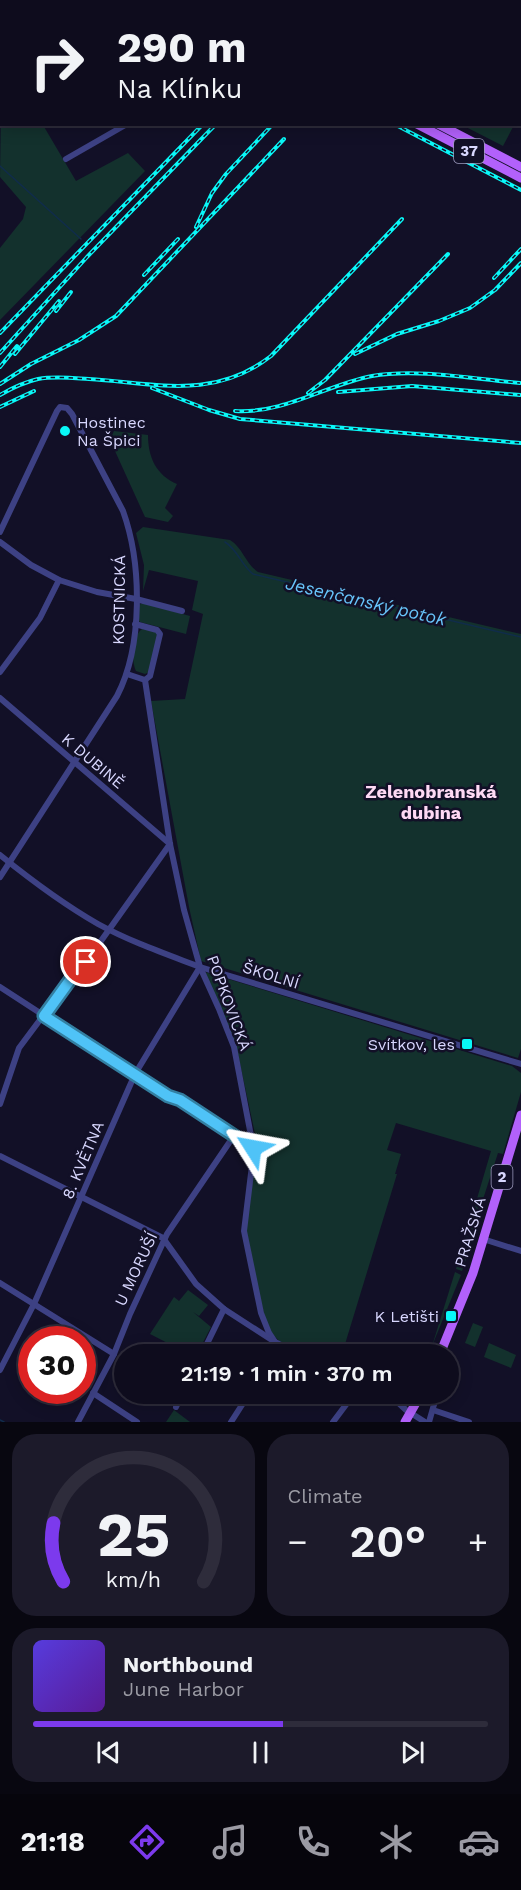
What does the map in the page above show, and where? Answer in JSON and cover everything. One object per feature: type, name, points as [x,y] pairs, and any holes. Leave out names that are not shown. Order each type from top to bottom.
[{"type":"main road","name":"37","points":[[421,126],[521,178]]},
{"type":"main road","name":"37","points":[[442,126],[521,167]]},
{"type":"main road","name":"PRAŽSKÁ","points":[[445,1344],[469,1284],[521,1115]]},
{"type":"main road","points":[[405,1422],[415,1404]]},
{"type":"street","points":[[66,159],[124,126]]},
{"type":"street","name":"KOSTNICKÁ","points":[[0,532],[57,411],[62,406],[69,410],[123,511],[128,525],[136,567],[132,653],[127,674],[117,696],[0,877]]},
{"type":"street","points":[[0,542],[31,565],[59,580],[97,592],[182,611]]},
{"type":"street","points":[[0,672],[40,618],[59,580]]},
{"type":"street","points":[[127,674],[144,680],[150,676],[160,634],[157,630],[135,624]]},
{"type":"street","name":"POPKOVICKÁ","points":[[144,680],[170,844],[184,910],[200,967],[234,1047],[253,1148],[244,1235],[261,1312],[275,1342]]},
{"type":"street","name":"K DUBINĚ","points":[[0,698],[170,844]]},
{"type":"street","points":[[0,1104],[19,1048],[170,844]]},
{"type":"street","name":"ŠKOLNÍ","points":[[0,855],[49,892],[109,929],[148,947],[200,967],[521,1064]]},
{"type":"street","name":"8. KVĚTNA","points":[[0,1370],[34,1304],[135,1074],[200,967]]},
{"type":"street","points":[[0,987],[253,1148]]},
{"type":"street","points":[[240,1138],[251,1134]]},
{"type":"street","name":"U MORUŠÍ","points":[[118,1344],[165,1239],[204,1182],[232,1135]]},
{"type":"street","points":[[0,1156],[165,1239],[196,1284],[224,1309],[279,1344]]},
{"type":"street","points":[[483,1239],[521,1251]]},
{"type":"street","points":[[0,1283],[114,1354]]},
{"type":"street","points":[[207,1344],[224,1309]]},
{"type":"street","name":"U MORUŠÍ","points":[[96,1387],[114,1354]]},
{"type":"street","points":[[96,1395],[138,1422]]},
{"type":"street","name":"U MORUŠÍ","points":[[78,1422],[87,1404]]},
{"type":"street","points":[[231,1422],[243,1404]]},
{"type":"street","points":[[333,1422],[346,1404]]},
{"type":"street","points":[[400,1404],[425,1422]]},
{"type":"street","points":[[429,1422],[434,1404]]},
{"type":"street","points":[[433,1410],[469,1422]]},
{"type":"green space","points":[[1,126],[44,126],[76,181],[128,153],[145,171],[0,320],[0,248],[23,219],[26,207],[0,177]]},
{"type":"green space","points":[[464,126],[513,126],[503,146]]},
{"type":"green space","points":[[114,431],[148,435],[150,451],[155,464],[164,476],[177,484],[165,508],[173,516],[168,522],[145,517],[110,440]]},
{"type":"green space","points":[[143,527],[230,540],[258,572],[521,634],[521,1049],[518,1058],[201,961],[151,701],[185,699],[203,614],[192,610],[198,581],[149,570],[143,591],[144,565],[136,533]]},
{"type":"green space","points":[[143,603],[190,616],[186,634],[140,622],[138,620],[139,605]]},
{"type":"green space","points":[[142,629],[155,631],[158,634],[149,672],[145,674],[136,671],[133,661],[134,643]]},
{"type":"green space","points":[[205,972],[512,1066],[521,1073],[521,1092],[503,1154],[498,1153],[473,1230],[468,1229],[491,1151],[396,1123],[387,1150],[401,1154],[395,1174],[397,1174],[345,1344],[286,1344],[279,1341],[270,1331],[245,1236],[257,1143],[236,1045]]},
{"type":"green space","points":[[466,1236],[473,1239],[462,1271],[456,1269]]},
{"type":"green space","points":[[455,1272],[461,1275],[433,1344]]},
{"type":"green space","points":[[188,1290],[208,1305],[199,1316],[193,1312],[211,1327],[202,1344],[170,1344],[150,1334],[174,1297],[179,1301]]},
{"type":"green space","points":[[473,1323],[483,1327],[475,1347],[465,1343]]},
{"type":"green space","points":[[489,1343],[516,1355],[511,1368],[484,1357]]},
{"type":"green space","points":[[174,1410],[190,1422],[166,1422]]},
{"type":"waterway","name":"Jesenčanský potok","points":[[0,166],[81,239]]},
{"type":"waterway","name":"Jesenčanský potok","points":[[225,542],[253,574],[521,637]]},
{"type":"waterway","points":[[0,1420],[4,1422]]},
{"type":"railway","points":[[0,333],[201,126]]},
{"type":"railway","points":[[0,353],[87,257],[214,126]]},
{"type":"railway","points":[[196,227],[212,193],[226,174],[271,126]]},
{"type":"railway","points":[[398,126],[521,190]]},
{"type":"railway","points":[[0,384],[31,364],[79,340],[116,316],[284,139]]},
{"type":"railway","points":[[0,395],[33,380],[44,378],[183,386],[227,379],[249,370],[271,356],[402,219]]},
{"type":"railway","points":[[144,275],[178,239]]},
{"type":"railway","points":[[494,278],[521,249]]},
{"type":"railway","points":[[308,393],[325,380],[448,254]]},
{"type":"railway","points":[[355,354],[397,334],[439,321],[470,308],[495,290],[521,263]]},
{"type":"railway","points":[[56,311],[71,292]]},
{"type":"railway","points":[[15,354],[59,301]]},
{"type":"railway","points":[[0,367],[17,346]]},
{"type":"railway","points":[[235,411],[253,411],[288,404],[355,380],[389,374],[426,374],[520,383]]},
{"type":"railway","points":[[338,392],[412,386],[520,395]]},
{"type":"railway","points":[[152,388],[209,410],[240,419],[521,443]]},
{"type":"railway","points":[[0,407],[34,391]]},
{"type":"place","name":"Hostinec Na Špici","points":[[65,431]]},
{"type":"place","name":"Svítkov, les","points":[[467,1044]]},
{"type":"place","name":"K Letišti","points":[[451,1316]]},
{"type":"district","name":"Zelenobranská dubina","points":[[431,801]]},
{"type":"route","points":[[86,962],[78,969],[44,1016],[253,1148]]}]
